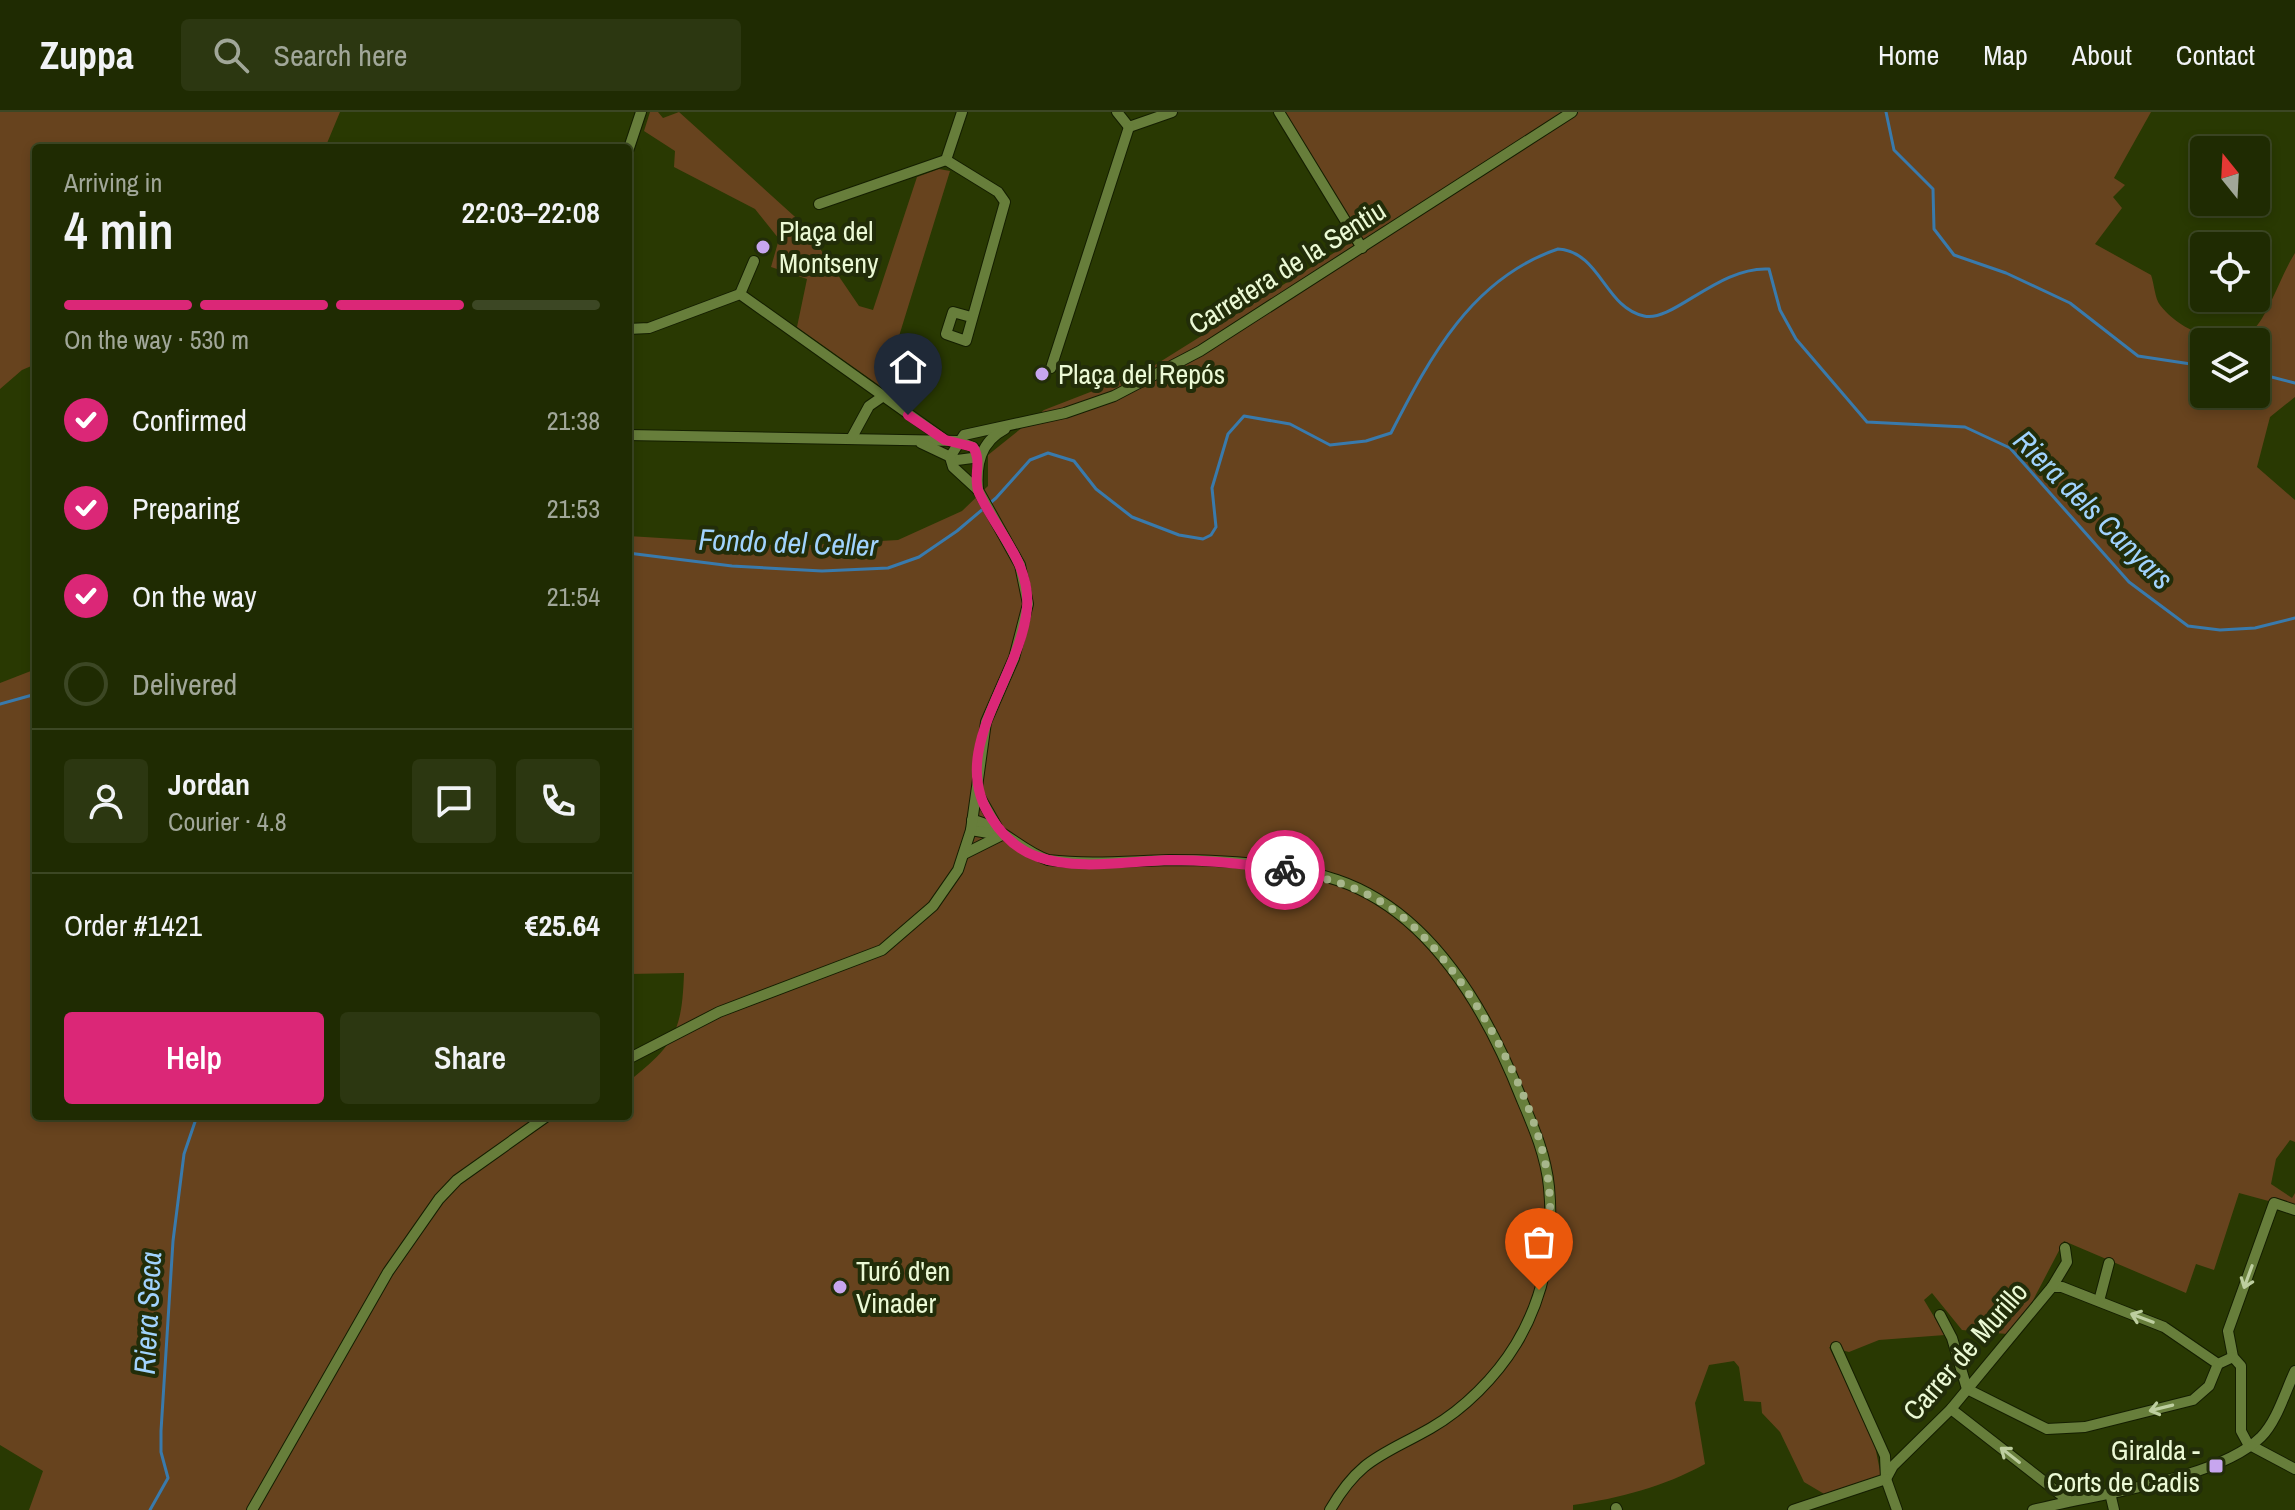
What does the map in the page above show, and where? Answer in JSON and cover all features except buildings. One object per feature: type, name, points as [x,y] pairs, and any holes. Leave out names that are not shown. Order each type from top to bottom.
[{"type":"street","points":[[630,144],[641,112]]},
{"type":"street","points":[[946,160],[962,112]]},
{"type":"street","points":[[1117,112],[1129,127]]},
{"type":"street","points":[[1129,127],[1172,112]]},
{"type":"street","points":[[1279,112],[1362,248]]},
{"type":"street","name":"Carretera de la Sentiu","points":[[959,439],[1114,396],[1200,351],[1572,112]]},
{"type":"street","points":[[1051,368],[1129,127]]},
{"type":"street","points":[[819,204],[946,160]]},
{"type":"street","points":[[946,160],[998,192],[1005,202],[971,317]]},
{"type":"street","points":[[632,329],[649,328],[740,294],[754,261]]},
{"type":"street","points":[[740,294],[945,440]]},
{"type":"street","points":[[864,383],[869,406]]},
{"type":"street","points":[[851,439],[869,406],[882,397]]},
{"type":"street","points":[[980,494],[980,457],[992,438],[1010,426]]},
{"type":"street","points":[[930,429],[959,439],[973,447],[980,457]]},
{"type":"street","points":[[632,435],[959,439]]},
{"type":"street","points":[[632,1057],[719,1012],[882,950],[948,889],[966,853],[986,722],[1014,658],[1028,604],[1025,577],[998,525],[980,494],[953,467],[950,457],[959,439]]},
{"type":"street","points":[[916,440],[950,457],[965,460],[980,457]]},
{"type":"street","points":[[976,791],[1002,835]]},
{"type":"street","points":[[972,825],[988,824],[1035,856],[1048,860],[1249,864],[1342,882],[1389,907],[1432,946],[1462,983],[1504,1053],[1539,1141],[1549,1185],[1549,1256],[1529,1319],[1515,1345],[1476,1392],[1431,1428],[1361,1467],[1330,1510]]},
{"type":"street","points":[[966,853],[1002,835]]},
{"type":"street","points":[[252,1510],[388,1272],[439,1199],[457,1180],[541,1120]]},
{"type":"street","points":[[2295,1210],[2274,1203],[2228,1331],[2233,1357],[2241,1366],[2241,1431],[2248,1444],[2295,1469]]},
{"type":"street","name":"Carrer de Murillo","points":[[1886,1479],[1893,1466],[1951,1409],[2052,1287],[2067,1262],[2065,1248]]},
{"type":"street","points":[[2099,1301],[2109,1263]]},
{"type":"street","points":[[2052,1287],[2062,1287],[2164,1327],[2218,1364]]},
{"type":"street","points":[[1940,1315],[1952,1338],[1967,1389],[2047,1429],[2085,1427],[2193,1400],[2209,1386],[2218,1364],[2233,1357]]},
{"type":"street","points":[[1836,1347],[1885,1456],[1886,1479],[1897,1510]]},
{"type":"street","points":[[2033,1510],[2110,1493],[2229,1460],[2260,1437],[2295,1371]]},
{"type":"street","points":[[1951,1409],[2069,1501]]},
{"type":"street","points":[[1793,1510],[1886,1479]]},
{"type":"street","points":[[2110,1493],[2114,1510]]},
{"type":"shaded area","points":[[0,112],[340,112],[327,144],[32,144],[32,366],[22,370],[0,389]]},
{"type":"shaded area","points":[[650,112],[658,112],[663,118],[679,112],[804,225],[859,306],[873,310],[917,177],[939,169],[950,171],[883,388],[797,327],[807,279],[771,267],[779,239],[755,209],[674,167],[675,151],[644,131]]},
{"type":"shaded area","points":[[1285,112],[2151,112],[2114,178],[2125,185],[2113,197],[2122,208],[2095,244],[2151,275],[2158,302],[2169,315],[2190,329],[2190,408],[2270,408],[2270,328],[2254,328],[2265,312],[2270,312],[2270,302],[2295,253],[2295,397],[2270,417],[2257,467],[2295,500],[2295,1142],[2290,1140],[2276,1159],[2271,1184],[2292,1198],[2295,1193],[2295,1208],[2239,1193],[2214,1270],[2196,1264],[2186,1293],[2064,1241],[2029,1308],[2007,1334],[1962,1330],[1932,1293],[1924,1300],[1945,1335],[1879,1340],[1849,1352],[1829,1347],[1874,1441],[1881,1476],[1831,1498],[1804,1482],[1780,1432],[1762,1413],[1761,1402],[1744,1401],[1739,1367],[1734,1361],[1709,1365],[1695,1403],[1705,1464],[1641,1490],[1573,1505],[1573,1510],[29,1510],[43,1471],[0,1445],[0,683],[32,671],[32,1120],[632,1120],[632,1079],[656,1058],[678,1024],[684,973],[632,974],[632,536],[791,546],[898,540],[962,511],[988,486],[988,455],[1044,410],[1147,370],[1361,236]]},
{"type":"waterway","points":[[1886,112],[1894,150],[1933,189],[1934,229],[1954,255],[2006,273],[2070,303],[2138,356],[2190,364]]},
{"type":"waterway","name":"Riera dels Canyars","points":[[632,554],[732,566],[822,571],[888,568],[919,557],[957,531],[996,498],[1030,460],[1048,453],[1074,461],[1096,489],[1132,517],[1179,535],[1203,539],[1211,535],[1216,527],[1212,488],[1228,434],[1244,416],[1290,424],[1330,445],[1366,441],[1391,433],[1421,376],[1457,323],[1501,279],[1528,262],[1558,249],[1584,259],[1620,302],[1644,316],[1669,311],[1732,276],[1750,270],[1769,269],[1780,310],[1796,339],[1867,422],[1965,427],[2010,448],[2129,582],[2188,626],[2220,630],[2255,628],[2295,618]]},
{"type":"waterway","points":[[2270,377],[2295,383]]},
{"type":"waterway","name":"Fondo del Celler","points":[[0,704],[32,695]]},
{"type":"waterway","name":"Riera Seca","points":[[150,1510],[168,1478],[161,1452],[161,1431],[173,1241],[184,1154],[196,1120]]},
{"type":"way so far","points":[[1285,870],[1328,877],[1389,907],[1432,946],[1462,983],[1492,1029],[1539,1141],[1549,1185],[1549,1256],[1539,1290]]},
{"type":"place","name":"Plaça del Montseny","points":[[763,247]]},
{"type":"place","name":"Plaça del Repós","points":[[1042,374]]},
{"type":"place","name":"Turó d'en Vinader","points":[[840,1287]]},
{"type":"place","name":"Giralda - Corts de Cadis","points":[[2216,1466]]},
{"type":"route","points":[[908,415],[945,440],[973,447],[980,457],[978,490],[1025,577],[1026,619],[1014,658],[986,722],[976,791],[1002,835],[1035,856],[1062,862],[1173,860],[1249,864],[1285,870]]}]
